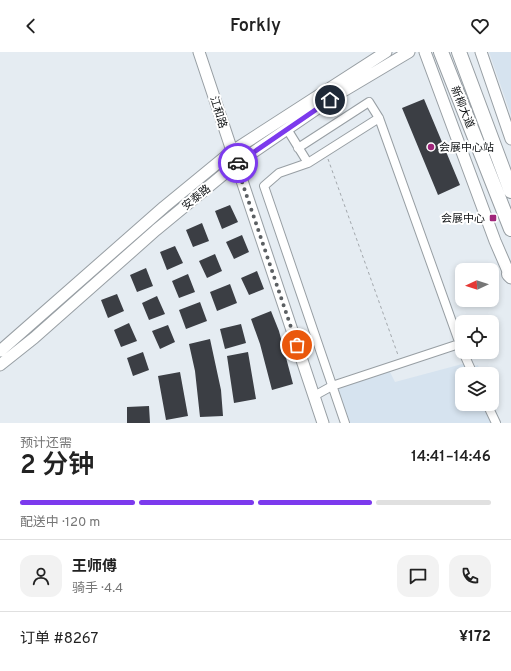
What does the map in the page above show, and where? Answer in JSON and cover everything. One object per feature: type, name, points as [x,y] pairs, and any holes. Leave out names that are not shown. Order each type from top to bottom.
[{"type":"highway","name":"新柳大道","points":[[441,52],[511,229]]},
{"type":"highway","name":"新柳大道","points":[[459,52],[511,191]]},
{"type":"main road","name":"江和路","points":[[199,52],[231,152],[323,423]]},
{"type":"main road","name":"安泰路","points":[[0,351],[164,207],[231,152],[386,52]]},
{"type":"main road","name":"安泰路","points":[[0,365],[34,338],[156,230],[236,164],[340,93],[409,52]]},
{"type":"main road","points":[[425,52],[510,276]]},
{"type":"main road","points":[[481,52],[511,139]]},
{"type":"street","points":[[298,148],[369,102],[379,118],[455,332]]},
{"type":"street","points":[[345,423],[264,186],[279,173],[308,163],[379,118]]},
{"type":"street","points":[[287,129],[308,163]]},
{"type":"street","points":[[314,396],[332,386],[401,363],[455,350]]},
{"type":"street","points":[[490,411],[496,423]]},
{"type":"path","points":[[326,151],[401,363]]},
{"type":"shaded area","points":[[489,52],[511,52],[511,115]]},
{"type":"shaded area","points":[[466,363],[468,367],[455,367],[455,411],[495,411],[501,423],[342,423],[332,389],[389,370],[395,382]]},
{"type":"building","name":"会展中心站","points":[[424,99],[460,185],[438,195],[402,108]]},
{"type":"building","points":[[230,205],[238,222],[222,229],[215,211]]},
{"type":"building","points":[[202,223],[209,241],[193,247],[186,230]]},
{"type":"building","points":[[242,235],[249,252],[234,259],[226,242]]},
{"type":"building","points":[[175,246],[183,263],[167,270],[160,252]]},
{"type":"building","points":[[215,254],[222,271],[207,278],[199,261]]},
{"type":"building","points":[[146,268],[153,286],[137,292],[130,275]]},
{"type":"building","points":[[257,271],[264,289],[249,295],[241,278]]},
{"type":"building","points":[[188,274],[195,292],[179,298],[172,281]]},
{"type":"building","points":[[230,284],[237,303],[217,311],[210,292]]},
{"type":"building","points":[[117,294],[124,311],[108,318],[101,300]]},
{"type":"building","points":[[157,296],[165,314],[149,320],[142,303]]},
{"type":"building","points":[[200,302],[207,321],[186,329],[179,310]]},
{"type":"building","points":[[271,311],[279,331],[293,384],[272,390],[260,344],[251,319]]},
{"type":"building","points":[[129,323],[137,341],[121,347],[114,330]]},
{"type":"building","points":[[241,324],[246,343],[225,349],[220,329]]},
{"type":"building","points":[[168,325],[175,342],[160,349],[152,331]]},
{"type":"building","points":[[210,339],[221,390],[223,416],[200,417],[195,371],[189,344]]},
{"type":"building","points":[[143,352],[149,370],[133,376],[127,358]]},
{"type":"building","points":[[248,352],[256,399],[234,403],[227,356]]},
{"type":"building","points":[[180,372],[188,416],[166,420],[158,376]]},
{"type":"building","points":[[149,406],[150,423],[127,423],[127,407]]},
{"type":"way so far","points":[[238,163],[236,164],[297,345]]},
{"type":"place","name":"会展中心站","points":[[431,147]]},
{"type":"place","name":"会展中心","points":[[493,218]]},
{"type":"route","points":[[238,163],[330,100]]}]
